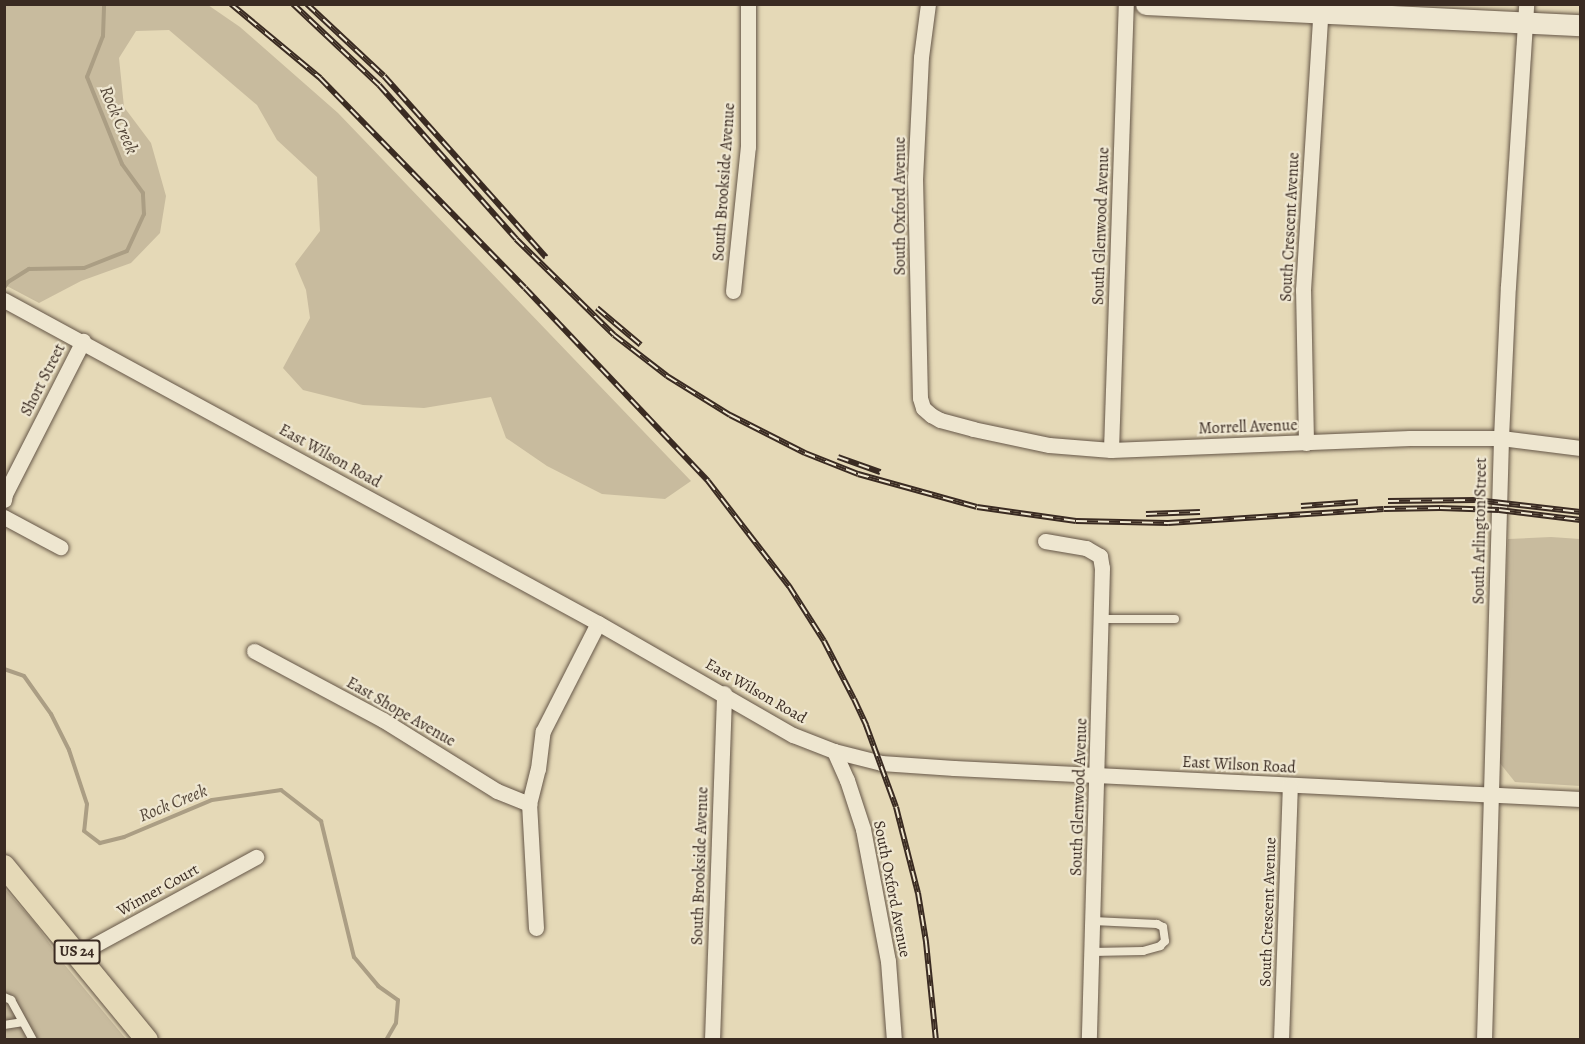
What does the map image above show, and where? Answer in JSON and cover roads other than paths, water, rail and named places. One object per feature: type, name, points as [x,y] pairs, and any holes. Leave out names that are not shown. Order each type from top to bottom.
[{"type":"main road","name":"US 24","points":[[4,866],[147,1040]]},
{"type":"street","name":"South Brookside Avenue","points":[[734,291],[748,147],[748,4]]},
{"type":"street","name":"South Oxford Avenue","points":[[923,408],[920,398],[915,178],[921,57],[928,4]]},
{"type":"street","name":"South Glenwood Avenue","points":[[1111,450],[1126,4]]},
{"type":"street","points":[[1146,4],[1526,14],[1581,26]]},
{"type":"street","name":"South Crescent Avenue","points":[[1306,443],[1303,290],[1321,8]]},
{"type":"street","name":"South Arlington Street","points":[[1484,1040],[1493,795],[1501,438],[1526,14]]},
{"type":"street","name":"East Wilson Road","points":[[9,303],[724,693],[793,735],[862,760],[902,765],[1097,776],[1581,799]]},
{"type":"street","name":"Short Street","points":[[4,500],[82,341]]},
{"type":"street","name":"Morrell Avenue","points":[[923,408],[940,420],[973,429],[1049,445],[1111,450],[1410,438],[1501,438],[1581,448]]},
{"type":"street","points":[[4,517],[60,546]]},
{"type":"street","name":"South Glenwood Avenue","points":[[1045,541],[1086,548],[1100,556],[1102,568],[1089,1040]]},
{"type":"street","points":[[536,928],[529,804],[538,770],[543,731],[598,624]]},
{"type":"street","name":"East Shope Avenue","points":[[254,651],[383,720],[497,791],[529,804]]},
{"type":"street","name":"South Brookside Avenue","points":[[712,1040],[724,693]]},
{"type":"street","name":"South Oxford Avenue","points":[[834,751],[847,780],[863,829],[888,961],[894,1040]]},
{"type":"street","name":"South Crescent Avenue","points":[[1281,1040],[1290,785]]},
{"type":"street","name":"Winner Court","points":[[78,954],[256,857]]},
{"type":"lane","points":[[1101,619],[1175,619]]},
{"type":"lane","points":[[1092,952],[1143,951],[1160,946],[1165,941],[1163,927],[1157,924],[1093,921]]},
{"type":"lane","points":[[4,997],[11,1000],[33,1040]]},
{"type":"lane","points":[[4,1025],[22,1022]]},
{"type":"waterway","name":"Rock Creek","points":[[4,288],[8,282],[29,269],[84,268],[127,251],[144,214],[143,193],[122,164],[87,77],[103,36],[104,4]]},
{"type":"waterway","name":"Rock Creek","points":[[4,669],[24,676],[51,714],[69,750],[87,804],[84,831],[100,843],[124,837],[212,800],[281,790],[321,821],[354,957],[378,986],[398,1000],[396,1023],[386,1040]]},
{"type":"railway","points":[[231,4],[320,78],[525,288],[708,481],[789,586],[824,641],[854,699],[896,807],[918,893],[926,942],[936,1040]]},
{"type":"railway","points":[[293,4],[379,85],[516,239],[614,335],[667,376],[730,415],[805,453],[858,474],[977,507],[1076,521],[1168,523],[1384,509],[1440,508],[1499,510],[1580,520]]},
{"type":"railway","points":[[307,4],[384,76],[546,257]]},
{"type":"railway","points":[[597,308],[641,345]]},
{"type":"railway","points":[[838,457],[880,472]]},
{"type":"railway","points":[[1388,501],[1476,500],[1580,512]]},
{"type":"railway","points":[[1301,506],[1358,502]]},
{"type":"railway","points":[[1146,514],[1200,512]]}]
